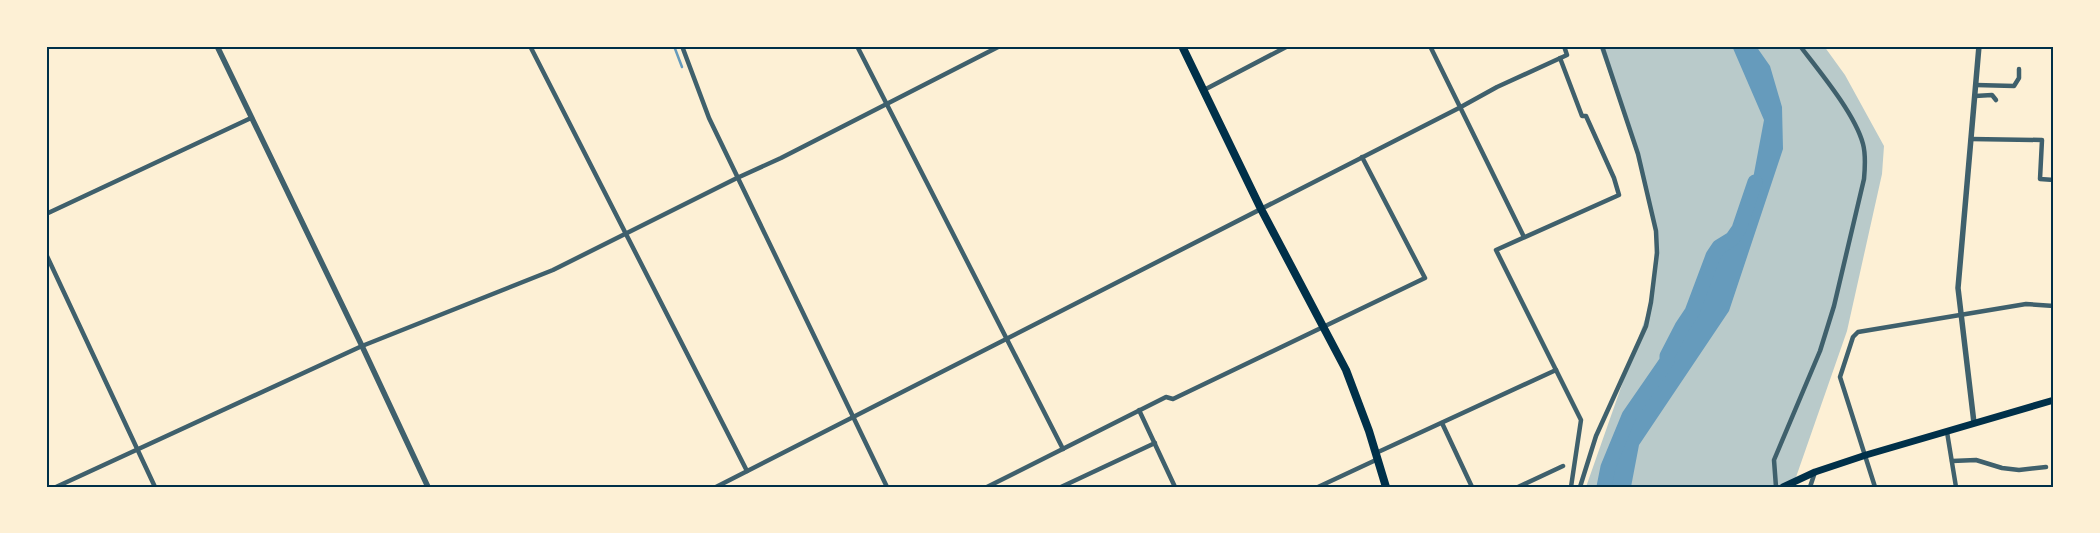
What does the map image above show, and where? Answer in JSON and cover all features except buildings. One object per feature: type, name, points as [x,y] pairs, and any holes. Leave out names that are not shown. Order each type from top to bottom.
[{"type":"main road","points":[[1182,46],[1261,209],[1346,370],[1377,456],[1386,487]]},
{"type":"main road","points":[[1783,487],[1815,472],[1866,455],[2054,400]]},
{"type":"street","points":[[217,46],[428,487]]},
{"type":"street","points":[[530,46],[748,471]]},
{"type":"street","points":[[682,46],[709,118],[886,487]]},
{"type":"street","points":[[857,46],[1062,448]]},
{"type":"street","points":[[56,487],[362,346],[553,270],[1000,46]]},
{"type":"street","points":[[1204,90],[1288,46]]},
{"type":"street","points":[[1430,46],[1524,237]]},
{"type":"street","points":[[716,487],[1459,108],[1496,87],[1567,55],[1564,46]]},
{"type":"street","points":[[1580,487],[1596,436],[1646,326],[1652,302],[1658,253],[1656,231],[1638,154],[1602,46]]},
{"type":"street","points":[[1776,487],[1774,460],[1806,386],[1831,315],[1864,179],[1865,163],[1863,144],[1853,123],[1836,94],[1800,46]]},
{"type":"street","points":[[1974,422],[1958,288],[1979,46]]},
{"type":"street","points":[[1560,58],[1582,116],[1586,116],[1614,178],[1619,195],[1496,250],[1581,420],[1571,487]]},
{"type":"street","points":[[1976,85],[2014,86],[2019,78],[2019,69]]},
{"type":"street","points":[[1975,96],[1992,96],[1996,100]]},
{"type":"street","points":[[46,214],[251,118]]},
{"type":"street","points":[[1971,139],[2042,140],[2040,179],[2054,180]]},
{"type":"street","points":[[987,487],[1166,397],[1173,399],[1425,278],[1362,157]]},
{"type":"street","points":[[46,254],[155,487]]},
{"type":"street","points":[[1875,487],[1840,377],[1852,337],[1858,332],[2026,304],[2054,306]]},
{"type":"street","points":[[1318,487],[1442,423],[1556,370]]},
{"type":"street","points":[[1139,410],[1175,487]]},
{"type":"street","points":[[1442,423],[1472,487]]},
{"type":"street","points":[[1947,432],[1956,487]]},
{"type":"street","points":[[1061,487],[1155,443]]},
{"type":"street","points":[[1952,461],[1976,460],[2002,468],[2019,470],[2046,467]]},
{"type":"street","points":[[1518,487],[1563,466]]},
{"type":"street","points":[[1810,487],[1815,472]]},
{"type":"shaded area","points":[[1599,46],[1824,46],[1845,75],[1884,146],[1882,174],[1847,331],[1795,480],[1787,487],[1586,487],[1651,302],[1656,235],[1638,154]]},
{"type":"water","points":[[1732,46],[1756,46],[1770,66],[1782,107],[1783,149],[1729,311],[1639,445],[1631,487],[1606,487],[1614,452],[1628,421],[1667,362],[1667,356],[1700,296],[1709,266],[1720,247],[1731,240],[1742,220],[1749,200],[1764,120]]},
{"type":"waterway","points":[[674,46],[682,67]]},
{"type":"waterway","points":[[1604,487],[1608,467],[1629,416],[1667,361],[1667,356],[1692,312],[1713,256],[1719,247],[1732,239],[1739,229],[1755,182]]}]
